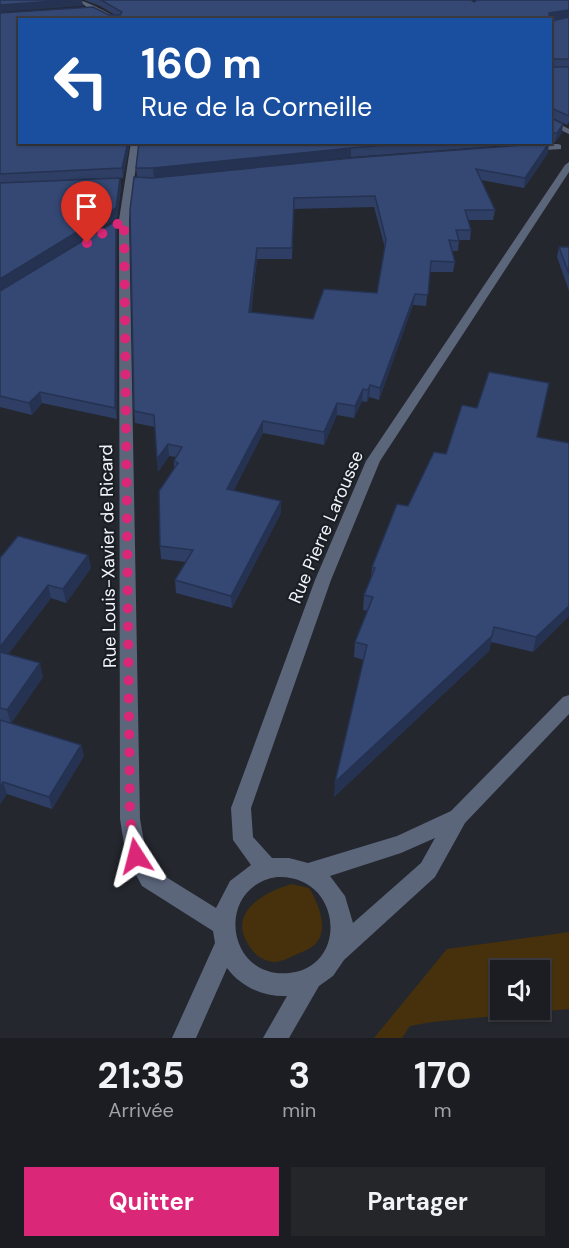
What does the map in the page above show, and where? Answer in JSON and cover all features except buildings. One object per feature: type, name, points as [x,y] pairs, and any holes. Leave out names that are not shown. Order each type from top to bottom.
[{"type":"street","points":[[81,0],[94,10],[113,18]]},
{"type":"street","points":[[82,11],[94,10]]},
{"type":"street","points":[[552,122],[569,132]]},
{"type":"street","points":[[514,149],[564,155],[569,142]]},
{"type":"street","name":"Rue Louis-Xavier de Ricard","points":[[135,144],[131,182],[119,223],[130,819],[136,856],[150,879],[225,935]]},
{"type":"street","name":"Rue Pierre Larousse","points":[[268,869],[243,840],[241,807],[323,580],[373,461],[564,155]]},
{"type":"street","points":[[120,182],[142,183]]},
{"type":"street","points":[[275,1038],[310,980],[326,968],[338,952],[428,870],[458,817],[569,702]]},
{"type":"street","points":[[307,873],[401,844],[458,817]]},
{"type":"street","points":[[184,1038],[225,935],[226,907],[236,890],[250,878],[268,869],[288,868],[307,873],[323,882],[336,897],[343,915],[344,934],[338,952]]},
{"type":"street","points":[[225,935],[236,963],[251,976],[270,984],[290,985],[310,980]]},
{"type":"shaded area","points":[[292,884],[309,888],[319,910],[321,934],[312,947],[304,951],[279,961],[272,962],[262,959],[252,950],[243,932],[242,922],[246,912],[262,897]]},
{"type":"shaded area","points":[[569,932],[569,1009],[550,1011],[550,960],[490,960],[490,1016],[410,1026],[402,1038],[374,1038],[447,949]]},
{"type":"route","points":[[87,243],[124,220],[130,819],[136,856]]}]
